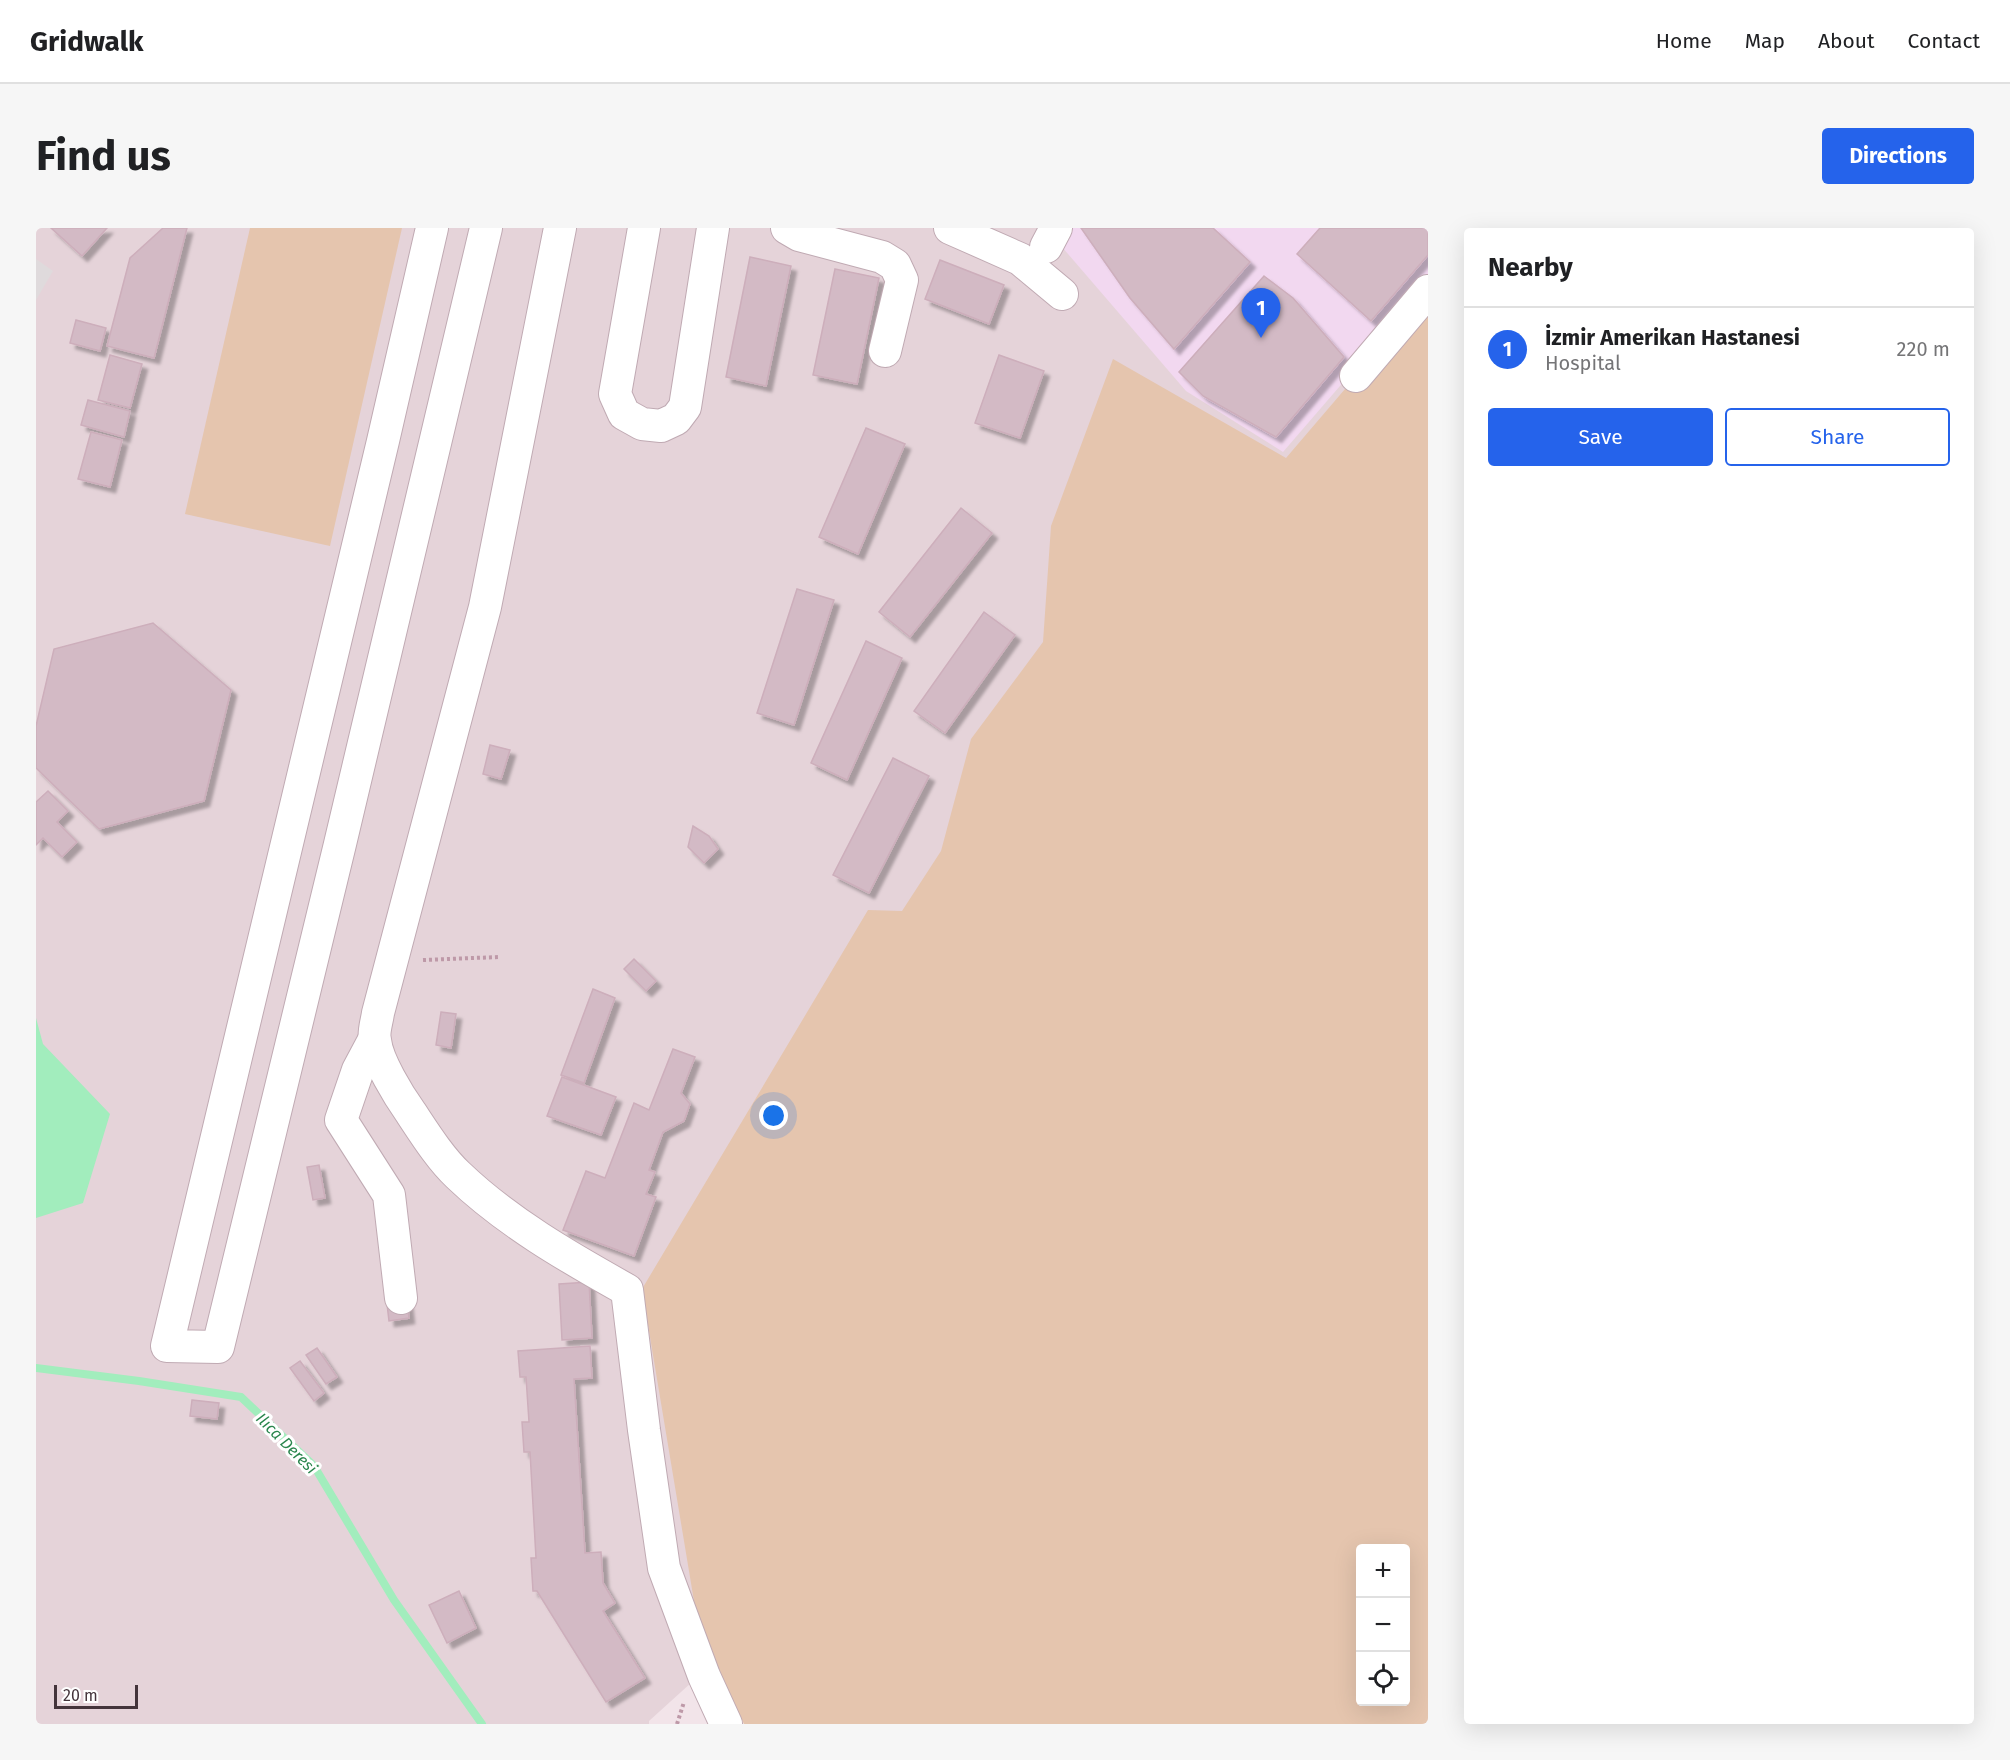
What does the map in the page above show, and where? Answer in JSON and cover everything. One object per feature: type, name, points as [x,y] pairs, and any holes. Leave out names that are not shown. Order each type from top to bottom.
[{"type":"street","points":[[432,228],[167,1346],[218,1347],[486,228]]},
{"type":"street","points":[[401,1298],[389,1195],[341,1120],[358,1070],[374,1040],[378,1013],[485,607],[560,228]]},
{"type":"street","points":[[644,228],[615,394],[624,414],[642,424],[661,426],[676,419],[685,407],[713,228]]},
{"type":"street","points":[[787,228],[799,236],[882,256],[895,265],[902,280],[885,351]]},
{"type":"street","points":[[950,228],[1020,259],[1062,294]]},
{"type":"street","points":[[1356,376],[1428,291]]},
{"type":"street","points":[[374,1040],[398,1093],[457,1174],[501,1211],[566,1256],[627,1290],[664,1568],[704,1676],[726,1724]]},
{"type":"path","points":[[392,961],[500,957]]},
{"type":"shaded area","points":[[36,228],[1428,228],[1428,1014],[649,1721],[649,1724],[36,1724]]},
{"type":"shaded area","points":[[250,228],[402,228],[330,546],[185,514]]},
{"type":"shaded area","points":[[1062,228],[1428,228],[1428,284],[1283,452],[1186,391],[1056,240]]},
{"type":"shaded area","points":[[36,259],[53,271],[36,300]]},
{"type":"shaded area","points":[[1428,292],[1428,1724],[744,1724],[699,1631],[642,1289],[868,910],[902,911],[941,851],[971,739],[1043,642],[1051,526],[1113,359],[1286,458]]},
{"type":"shaded area","points":[[36,1018],[43,1044],[110,1114],[83,1203],[36,1218]]},
{"type":"building","points":[[51,228],[107,228],[82,256]]},
{"type":"building","points":[[163,228],[187,228],[154,358],[107,346],[130,258]]},
{"type":"building","points":[[1081,228],[1213,228],[1250,262],[1174,349],[1130,298]]},
{"type":"building","points":[[1320,228],[1428,228],[1428,255],[1371,321],[1297,254]]},
{"type":"building","points":[[750,257],[791,266],[766,386],[726,377]]},
{"type":"building","points":[[940,260],[1004,285],[989,324],[925,299]]},
{"type":"building","points":[[835,269],[879,278],[857,384],[813,375]]},
{"type":"building","points":[[1264,276],[1293,298],[1344,357],[1276,437],[1203,396],[1179,372]]},
{"type":"building","points":[[76,320],[106,328],[100,351],[70,343]]},
{"type":"building","points":[[110,355],[142,364],[130,408],[98,400]]},
{"type":"building","points":[[999,355],[1044,371],[1020,438],[975,423]]},
{"type":"building","points":[[88,400],[130,411],[124,437],[81,425]]},
{"type":"building","points":[[866,428],[905,444],[858,554],[819,537]]},
{"type":"building","points":[[91,432],[122,440],[110,487],[78,479]]},
{"type":"building","points":[[961,508],[992,533],[910,637],[879,612]]},
{"type":"building","points":[[797,589],[834,600],[794,725],[757,713]]},
{"type":"building","points":[[984,612],[1015,635],[945,733],[914,711]]},
{"type":"building","points":[[153,623],[231,690],[204,801],[99,829],[36,768],[36,726],[54,649]]},
{"type":"building","points":[[866,641],[902,658],[847,780],[811,763]]},
{"type":"building","points":[[490,745],[510,750],[501,779],[483,774]]},
{"type":"building","points":[[893,758],[929,776],[869,893],[833,875]]},
{"type":"building","points":[[48,791],[68,811],[57,822],[77,842],[62,857],[43,838],[36,845],[36,802]]},
{"type":"building","points":[[693,826],[709,836],[718,849],[704,863],[688,847]]},
{"type":"building","points":[[634,959],[656,981],[646,991],[624,969]]},
{"type":"building","points":[[593,989],[615,998],[584,1083],[561,1075]]},
{"type":"building","points":[[441,1012],[456,1014],[451,1048],[436,1045]]},
{"type":"building","points":[[673,1049],[695,1057],[681,1093],[690,1104],[684,1121],[663,1132],[649,1170],[655,1172],[646,1194],[656,1197],[634,1256],[563,1230],[586,1171],[605,1178],[634,1103],[649,1110]]},
{"type":"building","points":[[562,1077],[616,1097],[601,1135],[547,1116]]},
{"type":"building","points":[[319,1165],[325,1198],[313,1200],[307,1167]]},
{"type":"building","points":[[589,1282],[592,1338],[562,1340],[559,1284]]},
{"type":"building","points":[[407,1301],[409,1318],[389,1321],[387,1304]]},
{"type":"building","points":[[590,1346],[592,1378],[574,1379],[585,1553],[601,1552],[603,1583],[615,1603],[603,1611],[645,1678],[606,1702],[537,1591],[533,1591],[531,1558],[536,1558],[530,1452],[524,1452],[522,1422],[529,1422],[526,1377],[520,1377],[518,1351]]},
{"type":"building","points":[[317,1348],[337,1377],[326,1384],[306,1355]]},
{"type":"building","points":[[300,1361],[324,1393],[314,1401],[290,1368]]},
{"type":"building","points":[[192,1400],[219,1403],[217,1419],[190,1416]]},
{"type":"building","points":[[459,1591],[476,1628],[447,1643],[429,1605]]},
{"type":"waterway","name":"Ilıca Deresi","points":[[36,1368],[241,1397],[314,1466],[394,1600],[482,1724]]},
{"type":"place","name":"İzmir Amerikan Hastanesi","points":[[1261,338]]}]
